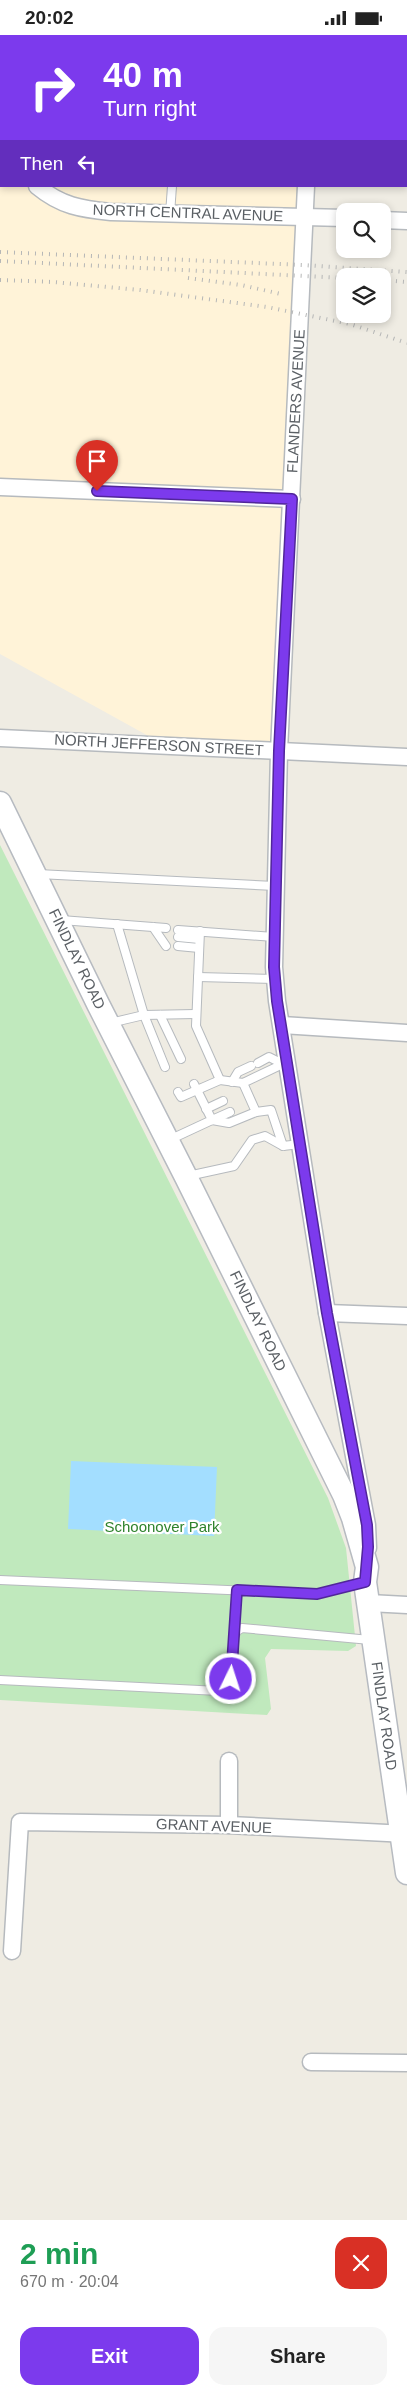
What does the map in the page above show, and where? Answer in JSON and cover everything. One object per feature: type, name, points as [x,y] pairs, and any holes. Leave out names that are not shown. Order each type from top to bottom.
[{"type":"main road","name":"FINDLAY ROAD","points":[[0,803],[344,1495],[353,1519],[367,1584],[373,1640],[404,1834],[407,1873]]},
{"type":"street","name":"NORTH CENTRAL AVENUE","points":[[38,187],[49,196],[77,209],[170,214],[336,218]]},
{"type":"street","name":"FLANDERS AVENUE","points":[[306,187],[279,751],[274,937],[275,979],[282,1025],[285,1063],[327,1313],[367,1525],[367,1584]]},
{"type":"street","points":[[391,220],[407,221]]},
{"type":"street","points":[[0,487],[292,499]]},
{"type":"street","name":"NORTH JEFFERSON STREET","points":[[0,738],[407,757]]},
{"type":"street","points":[[282,1025],[407,1033]]},
{"type":"street","points":[[327,1313],[407,1316]]},
{"type":"street","points":[[367,1584],[407,1605]]},
{"type":"street","points":[[229,1761],[229,1825]]},
{"type":"street","name":"GRANT AVENUE","points":[[12,1951],[20,1822],[229,1825],[404,1834]]},
{"type":"street","points":[[311,2062],[407,2063]]},
{"type":"lane","points":[[170,214],[172,187]]},
{"type":"lane","points":[[36,874],[275,886]]},
{"type":"lane","points":[[57,919],[153,927],[164,933],[166,945]]},
{"type":"lane","points":[[117,924],[144,1015],[165,1067]]},
{"type":"lane","points":[[178,933],[274,937]]},
{"type":"lane","points":[[200,935],[196,1025],[220,1080]]},
{"type":"lane","points":[[178,946],[199,948]]},
{"type":"lane","points":[[198,977],[275,979]]},
{"type":"lane","points":[[108,1023],[144,1015],[195,1014]]},
{"type":"lane","points":[[160,1015],[181,1059]]},
{"type":"lane","points":[[232,1081],[238,1072],[269,1057],[285,1063]]},
{"type":"lane","points":[[243,1088],[285,1063]]},
{"type":"lane","points":[[178,1093],[180,1097],[195,1087],[220,1080],[232,1081],[243,1088],[256,1112]]},
{"type":"lane","points":[[195,1087],[212,1120]]},
{"type":"lane","points":[[206,1109],[223,1101]]},
{"type":"lane","points":[[244,1106],[252,1102]]},
{"type":"lane","points":[[212,1120],[229,1123],[256,1112],[271,1110],[283,1146]]},
{"type":"lane","points":[[168,1141],[230,1112]]},
{"type":"lane","points":[[186,1177],[234,1166],[252,1139],[265,1136],[283,1146],[300,1144]]},
{"type":"lane","points":[[0,1580],[317,1594],[367,1584]]},
{"type":"lane","points":[[0,1681],[219,1691],[226,1688],[231,1679],[237,1590]]},
{"type":"lane","points":[[234,1637],[236,1631],[242,1629],[373,1640]]},
{"type":"shaded area","points":[[0,187],[306,187],[279,751],[163,744],[0,654]]},
{"type":"green space","name":"Schoonover Park","points":[[0,845],[328,1498],[346,1548],[356,1646],[348,1651],[271,1649],[265,1658],[271,1709],[267,1715],[0,1700]]},
{"type":"water","points":[[71,1461],[217,1467],[214,1536],[68,1529]]},
{"type":"railway","points":[[0,252],[303,265],[407,272]]},
{"type":"railway","points":[[0,261],[336,278]]},
{"type":"railway","points":[[188,278],[241,285],[281,294]]},
{"type":"railway","points":[[0,280],[53,282],[140,290],[267,307],[350,324],[407,343]]},
{"type":"railway","points":[[391,281],[407,282]]},
{"type":"route","points":[[97,491],[292,499],[279,751],[274,967],[277,1001],[327,1313],[367,1525],[367,1567],[365,1582],[317,1594],[237,1590],[231,1679]]}]
